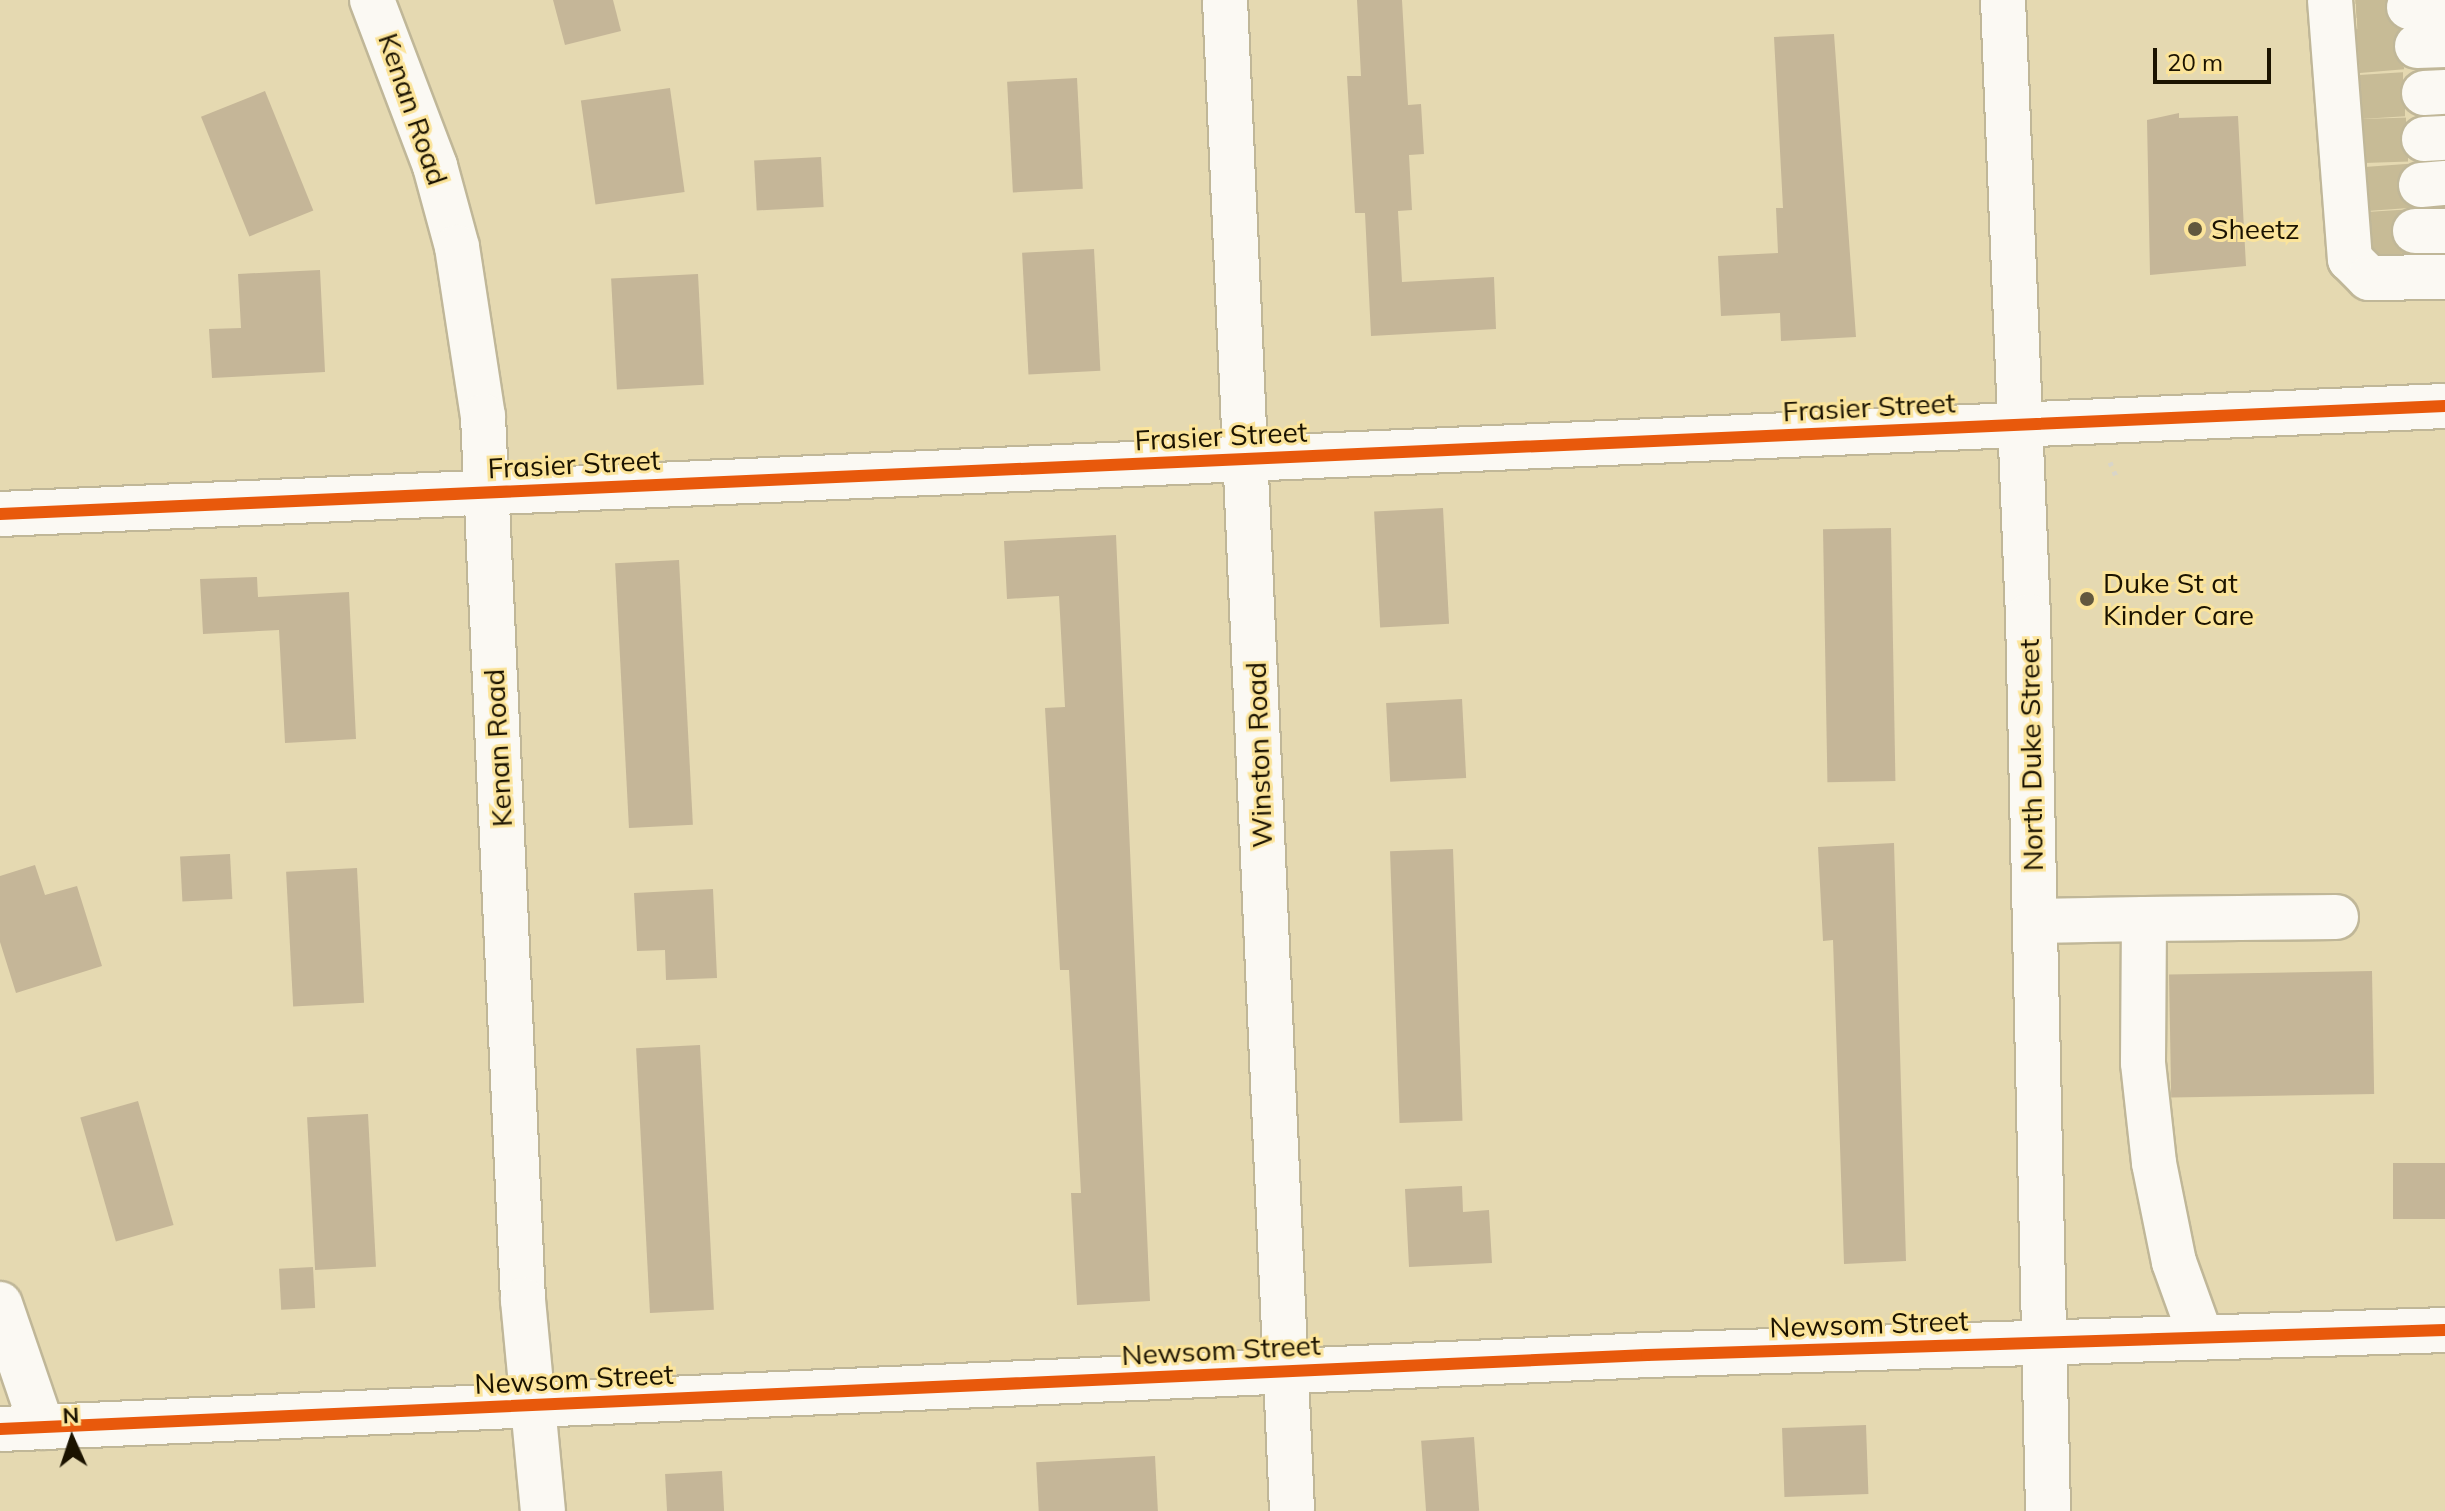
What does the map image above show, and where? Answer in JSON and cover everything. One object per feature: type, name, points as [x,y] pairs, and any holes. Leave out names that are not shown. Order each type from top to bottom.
[{"type":"main road","name":"Kenan Road","points":[[372,0],[400,61],[457,247],[483,416],[531,1404],[543,1511]]},
{"type":"main road","name":"Winston Road","points":[[1225,0],[1292,1511]]},
{"type":"main road","name":"North Duke Street","points":[[2003,0],[2035,921],[2048,1511]]},
{"type":"main road","points":[[2342,26],[2350,97],[2358,234],[2350,259],[2369,278],[2445,277]]},
{"type":"main road","name":"Frasier Street","points":[[0,514],[2445,406]]},
{"type":"main road","points":[[2035,921],[2336,917]]},
{"type":"main road","points":[[2144,919],[2143,1063],[2154,1163],[2174,1262],[2201,1337]]},
{"type":"main road","points":[[0,1304],[21,1428]]},
{"type":"main road","name":"Newsom Street","points":[[21,1428],[1285,1371],[2445,1330]]},
{"type":"building","points":[[553,0],[613,0],[621,31],[565,45]]},
{"type":"building","points":[[1357,0],[1402,0],[1408,105],[1421,104],[1424,154],[1409,155],[1412,210],[1398,211],[1402,282],[1494,277],[1496,329],[1371,336],[1365,213],[1355,213],[1347,76],[1361,76]]},
{"type":"building","points":[[1834,34],[1856,337],[1781,341],[1780,313],[1721,316],[1718,256],[1778,253],[1776,208],[1783,208],[1774,37]]},
{"type":"building","points":[[1077,78],[1083,189],[1013,193],[1007,82]]},
{"type":"building","points":[[670,88],[685,192],[595,205],[581,101]]},
{"type":"building","points":[[265,91],[313,211],[249,236],[201,117]]},
{"type":"building","name":"Sheetz","points":[[2179,113],[2179,118],[2238,116],[2246,266],[2150,275],[2147,120]]},
{"type":"building","points":[[821,157],[824,207],[757,210],[754,161]]},
{"type":"building","points":[[1094,249],[1100,371],[1028,375],[1022,253]]},
{"type":"building","points":[[320,270],[325,372],[212,378],[209,329],[241,328],[238,274]]},
{"type":"building","points":[[698,274],[704,385],[617,389],[611,279]]},
{"type":"building","points":[[1443,508],[1449,624],[1380,627],[1374,512]]},
{"type":"building","points":[[1891,528],[1895,781],[1827,782],[1823,529]]},
{"type":"building","points":[[1116,535],[1150,1301],[1077,1305],[1071,1193],[1081,1193],[1069,970],[1060,970],[1045,708],[1065,707],[1059,596],[1007,599],[1004,541]]},
{"type":"building","points":[[679,560],[693,825],[629,828],[615,563]]},
{"type":"building","points":[[257,577],[258,597],[349,592],[356,739],[285,743],[279,630],[203,634],[200,579]]},
{"type":"building","points":[[1462,699],[1466,778],[1390,782],[1386,703]]},
{"type":"building","points":[[1894,843],[1906,1261],[1844,1264],[1833,940],[1823,941],[1818,847]]},
{"type":"building","points":[[1453,849],[1462,1121],[1400,1123],[1390,851]]},
{"type":"building","points":[[230,854],[232,899],[182,902],[180,857]]},
{"type":"building","points":[[35,865],[45,895],[77,886],[102,966],[16,993],[0,942],[0,876]]},
{"type":"building","points":[[357,868],[364,1003],[293,1007],[286,872]]},
{"type":"building","points":[[713,889],[717,978],[666,980],[665,950],[637,951],[634,893]]},
{"type":"building","points":[[2372,971],[2374,1094],[2171,1098],[2169,975]]},
{"type":"building","points":[[700,1045],[714,1310],[650,1313],[636,1048]]},
{"type":"building","points":[[138,1101],[174,1225],[116,1242],[80,1118]]},
{"type":"building","points":[[368,1114],[376,1267],[315,1270],[307,1117]]},
{"type":"building","points":[[2393,1163],[2445,1163],[2445,1219],[2393,1219]]},
{"type":"building","points":[[1462,1186],[1463,1212],[1489,1210],[1492,1263],[1409,1267],[1405,1189]]},
{"type":"building","points":[[313,1267],[315,1308],[281,1310],[279,1269]]},
{"type":"building","points":[[1866,1425],[1868,1494],[1784,1497],[1782,1428]]},
{"type":"building","points":[[1474,1437],[1479,1511],[1426,1511],[1421,1441]]},
{"type":"building","points":[[1155,1456],[1158,1511],[1039,1511],[1036,1462]]},
{"type":"building","points":[[722,1471],[724,1511],[667,1511],[665,1474]]},
{"type":"tunnel","points":[[2356,11],[2409,7]]},
{"type":"tunnel","points":[[2358,51],[2417,46]]},
{"type":"tunnel","points":[[2360,97],[2424,93]]},
{"type":"tunnel","points":[[2363,141],[2424,139]]},
{"type":"tunnel","points":[[2366,189],[2421,185]]},
{"type":"tunnel","points":[[2368,234],[2415,231]]},
{"type":"cycle path","points":[[0,514],[2445,406]]},
{"type":"cycle path","points":[[0,1429],[1647,1355],[2445,1330]]},
{"type":"place","name":"Sheetz","points":[[2195,229]]},
{"type":"place","name":"Duke St at Kinder Care","points":[[2087,599]]}]
